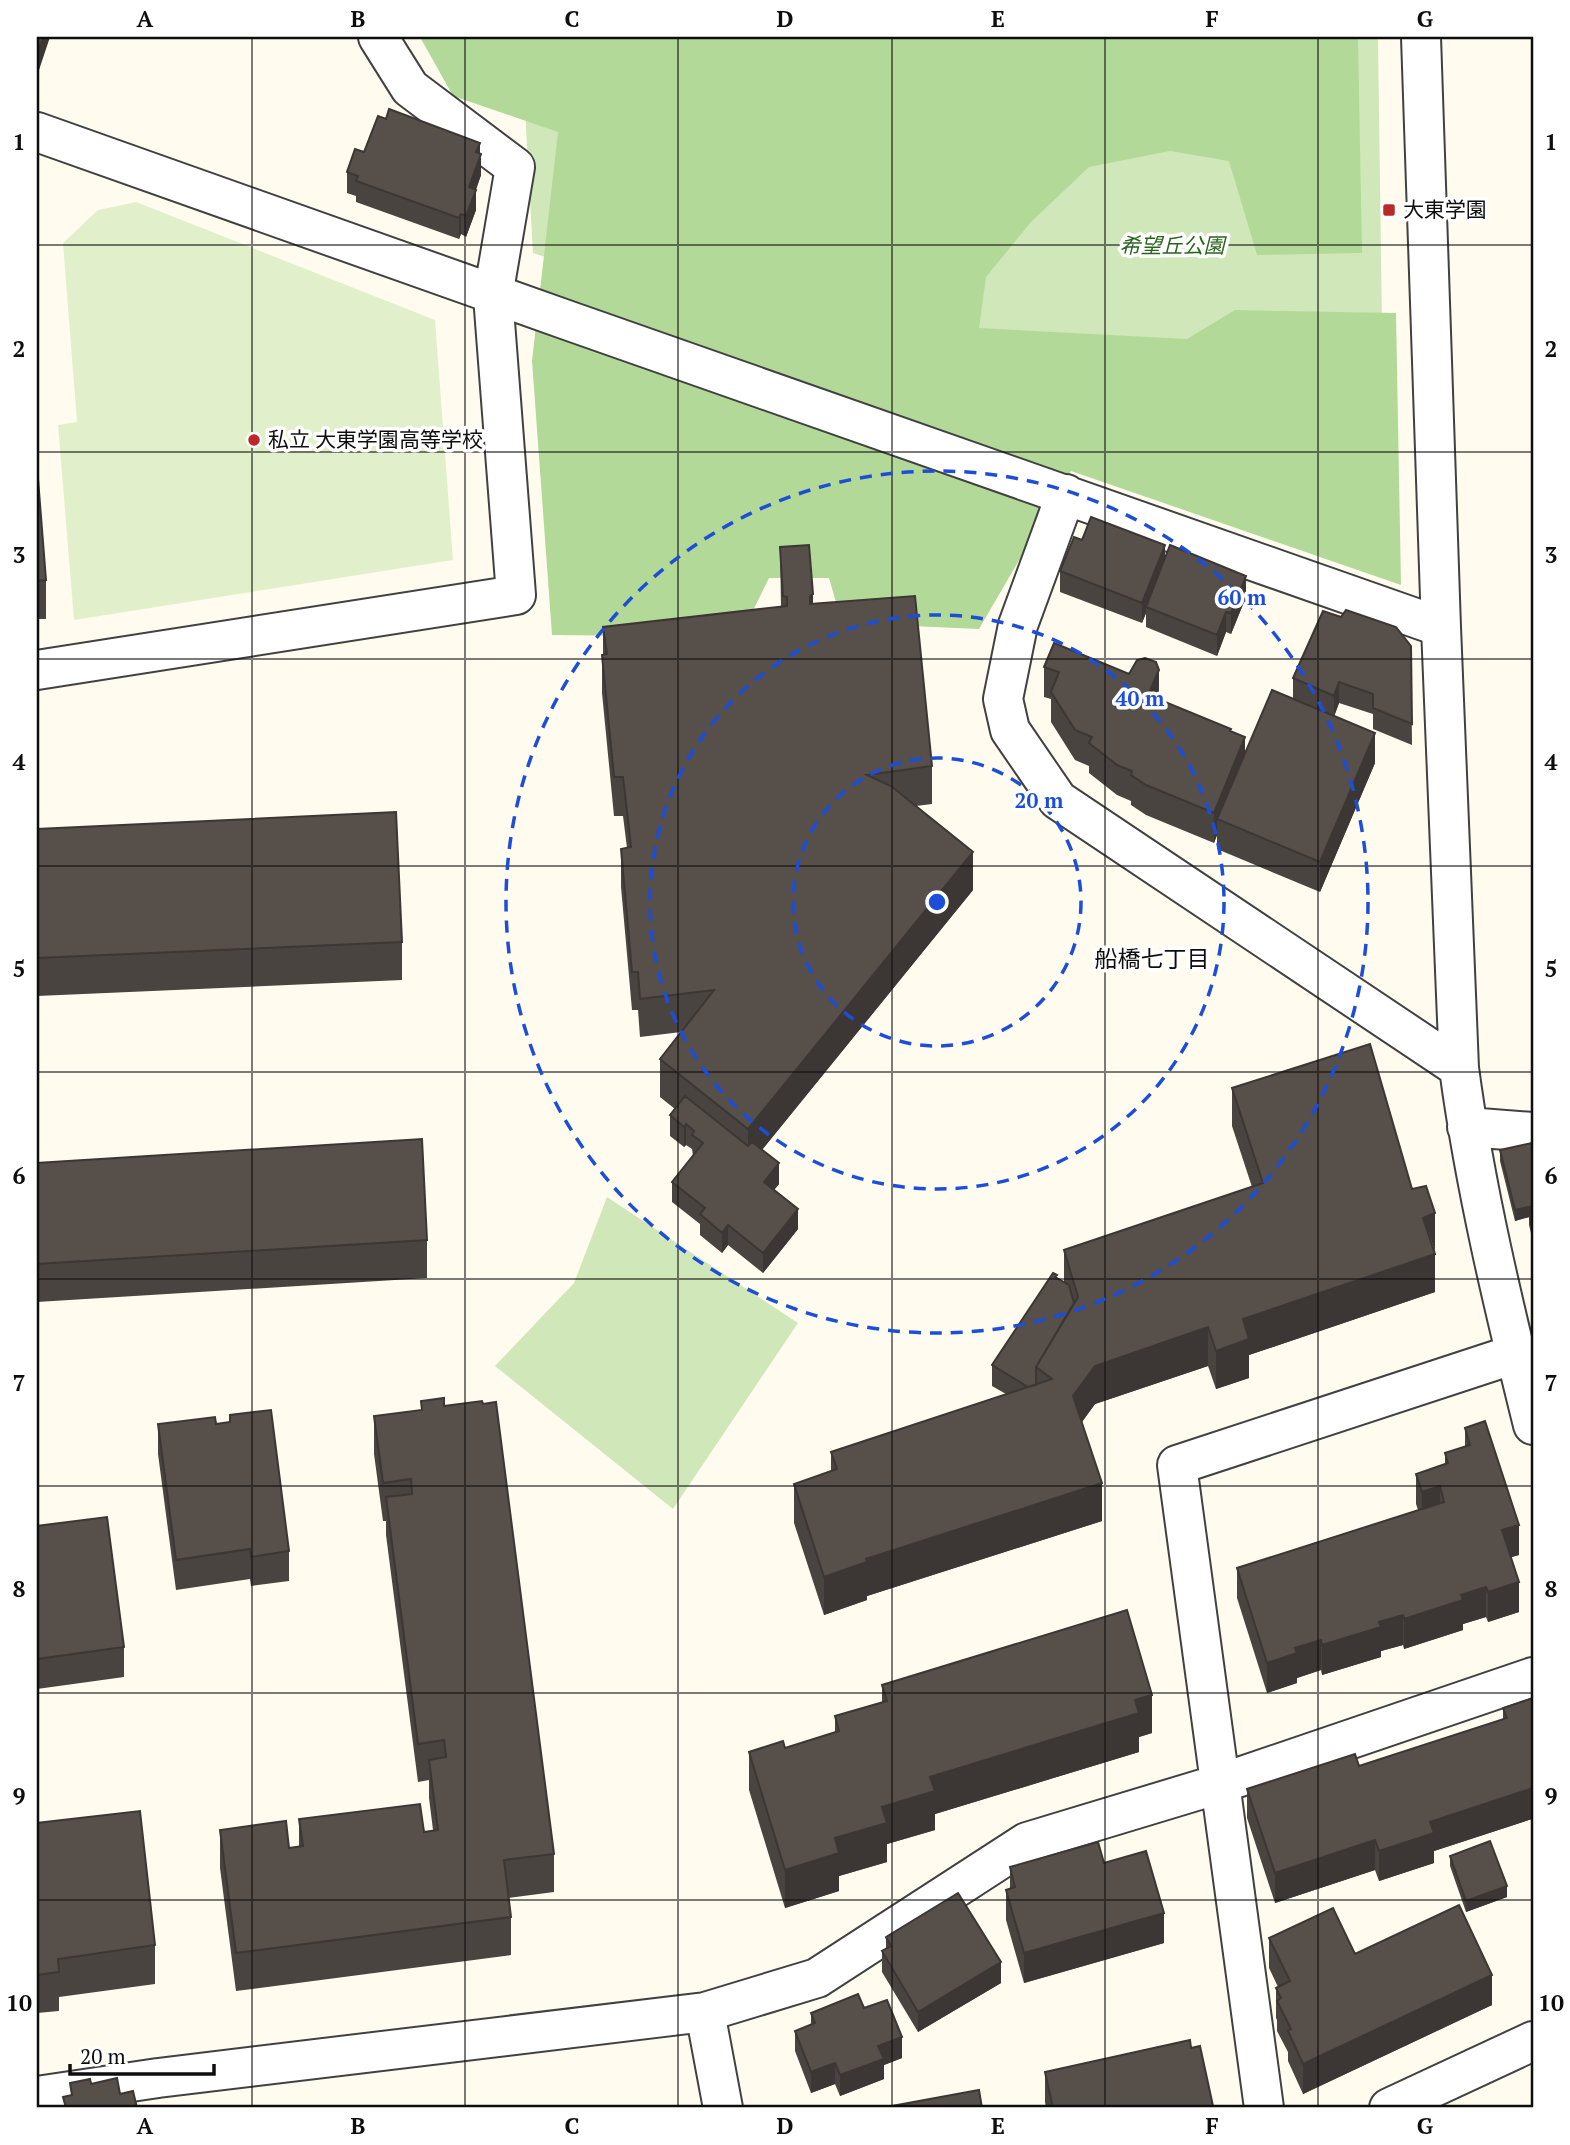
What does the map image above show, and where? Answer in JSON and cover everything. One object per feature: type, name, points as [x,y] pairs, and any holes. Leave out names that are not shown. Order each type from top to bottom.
[{"type":"street","points":[[37,670],[516,595],[492,296],[515,167],[410,88],[378,37]]},
{"type":"street","points":[[1421,37],[1459,1068],[1467,1127],[1515,1354],[1533,1425]]},
{"type":"street","points":[[37,132],[492,296],[1441,627]]},
{"type":"street","points":[[1066,494],[1018,625],[1003,699],[1010,730],[1058,800],[1459,1068]]},
{"type":"street","points":[[1467,1127],[1533,1132]]},
{"type":"street","points":[[1264,2108],[1177,1465],[1515,1354]]},
{"type":"street","points":[[37,2096],[161,2093],[705,2012],[817,1978],[1027,1842],[1219,1784],[1533,1677]]},
{"type":"street","points":[[705,2012],[723,2108]]},
{"type":"street","points":[[1389,2108],[1533,2040]]},
{"type":"green space","name":"希望丘公園","points":[[420,37],[1358,37],[1362,253],[1257,255],[1229,161],[1170,151],[1089,167],[1031,222],[986,277],[979,328],[1187,339],[1235,310],[1396,313],[1401,585],[1071,471],[979,629],[842,623],[829,578],[769,578],[740,637],[552,635],[532,361],[558,132],[453,96]]},
{"type":"green space","name":"希望丘公園","points":[[521,37],[1378,37],[1385,538],[533,253]]},
{"type":"green space","name":"私立 大東学園高等学校","points":[[136,202],[435,320],[453,560],[74,620],[58,425],[77,422],[63,243],[98,210]]},
{"type":"green space","points":[[607,1197],[798,1323],[673,1509],[495,1366],[574,1283]]},
{"type":"building","points":[[37,37],[43,37],[37,55]]},
{"type":"building","points":[[389,109],[480,143],[476,152],[481,154],[469,187],[476,190],[466,216],[461,214],[459,218],[356,181],[358,176],[347,172],[355,149],[364,152],[378,116],[386,119]]},
{"type":"building","points":[[37,466],[46,580],[37,581]]},
{"type":"building","points":[[1091,517],[1165,545],[1142,603],[1060,571],[1074,537],[1082,540]]},
{"type":"building","points":[[809,545],[813,594],[810,596],[810,604],[915,596],[932,766],[867,775],[891,786],[973,852],[748,1129],[660,1059],[714,990],[640,999],[638,972],[632,972],[621,849],[631,847],[623,777],[614,777],[602,655],[607,654],[603,627],[787,606],[787,597],[783,596],[780,547]]},
{"type":"building","points":[[1170,545],[1246,576],[1231,613],[1226,612],[1217,635],[1146,607]]},
{"type":"building","points":[[1346,610],[1396,627],[1411,646],[1412,724],[1373,708],[1373,694],[1339,682],[1334,696],[1293,678],[1323,611],[1341,617]]},
{"type":"building","points":[[1054,643],[1129,674],[1137,660],[1145,658],[1156,662],[1159,670],[1148,695],[1245,737],[1214,813],[1146,785],[1131,775],[1132,771],[1117,765],[1089,743],[1092,737],[1075,730],[1051,692],[1059,672],[1044,667]]},
{"type":"building","points":[[1272,690],[1375,733],[1320,862],[1217,819]]},
{"type":"building","points":[[396,812],[402,942],[37,958],[37,829]]},
{"type":"building","points":[[1370,1044],[1412,1189],[1426,1186],[1435,1213],[1423,1218],[1435,1254],[1243,1319],[1249,1339],[1216,1351],[1208,1327],[1095,1366],[1073,1396],[1102,1483],[866,1559],[867,1562],[824,1577],[794,1484],[837,1469],[831,1452],[1052,1379],[1036,1367],[1078,1297],[1064,1250],[1263,1183],[1232,1088]]},
{"type":"building","points":[[685,1096],[748,1146],[752,1142],[779,1163],[764,1182],[798,1209],[763,1253],[728,1225],[722,1233],[700,1214],[705,1208],[672,1182],[703,1143],[692,1135],[694,1131],[686,1124],[684,1127],[670,1115]]},
{"type":"building","points":[[422,1139],[427,1240],[37,1264],[37,1163]]},
{"type":"building","points":[[1532,1143],[1533,1206],[1515,1210],[1500,1150]]},
{"type":"building","points":[[1533,1213],[1533,1230],[1529,1214]]},
{"type":"building","points":[[1053,1273],[1069,1285],[1074,1303],[1036,1367],[1036,1385],[1028,1387],[992,1365]]},
{"type":"building","points":[[444,1398],[444,1406],[496,1402],[554,1854],[504,1860],[511,1917],[236,1953],[220,1830],[286,1821],[289,1848],[303,1846],[299,1819],[420,1804],[424,1832],[438,1830],[429,1760],[446,1757],[444,1740],[418,1744],[386,1497],[412,1494],[411,1479],[383,1483],[374,1416],[422,1410],[421,1401]]},
{"type":"building","points":[[271,1410],[289,1551],[251,1557],[250,1549],[176,1560],[158,1424],[215,1417],[216,1424],[230,1422],[230,1415]]},
{"type":"building","points":[[1485,1421],[1519,1525],[1502,1530],[1519,1582],[1488,1592],[1486,1587],[1461,1595],[1463,1600],[1404,1619],[1403,1615],[1379,1622],[1381,1627],[1322,1645],[1321,1640],[1295,1648],[1297,1653],[1267,1663],[1237,1568],[1444,1502],[1440,1486],[1422,1492],[1416,1474],[1448,1463],[1445,1453],[1470,1445],[1465,1428]]},
{"type":"building","points":[[107,1517],[124,1647],[37,1659],[37,1526]]},
{"type":"building","points":[[1127,1610],[1152,1695],[1135,1700],[1139,1713],[930,1777],[935,1791],[882,1807],[887,1823],[835,1838],[839,1853],[785,1870],[749,1752],[783,1741],[785,1748],[839,1731],[835,1716],[887,1701],[882,1685]]},
{"type":"building","points":[[1533,1698],[1533,1788],[1430,1822],[1434,1833],[1379,1851],[1375,1840],[1275,1873],[1247,1789],[1355,1754],[1359,1766],[1507,1718],[1503,1708]]},
{"type":"building","points":[[140,1811],[155,1945],[58,1959],[59,1972],[37,1975],[37,1823]]},
{"type":"building","points":[[1490,1841],[1507,1886],[1466,1901],[1450,1856]]},
{"type":"building","points":[[1098,1842],[1104,1863],[1146,1851],[1164,1913],[1024,1953],[1006,1890],[1015,1887],[1010,1867]]},
{"type":"building","points":[[958,1893],[1001,1962],[918,2012],[882,1951],[891,1946],[886,1937]]},
{"type":"building","points":[[1459,1905],[1492,1975],[1303,2064],[1288,2031],[1291,2029],[1277,2001],[1281,1998],[1276,1988],[1290,1981],[1269,1938],[1333,1908],[1355,1954]]},
{"type":"building","points":[[858,1994],[864,2008],[887,2000],[902,2037],[878,2046],[884,2059],[840,2075],[835,2063],[811,2072],[795,2031],[815,2023],[811,2013]]},
{"type":"building","points":[[1190,2040],[1191,2048],[1200,2046],[1213,2106],[1053,2108],[1045,2072]]},
{"type":"building","points":[[117,2078],[120,2094],[133,2091],[137,2108],[66,2108],[63,2097],[72,2095],[70,2083],[90,2079],[91,2084]]},
{"type":"building","points":[[979,2090],[982,2108],[881,2108]]},
{"type":"place","name":"大東学園","points":[[1389,210]]},
{"type":"place","name":"私立 大東学園高等学校","points":[[254,440]]},
{"type":"district","name":"船橋七丁目","points":[[1152,959]]}]
